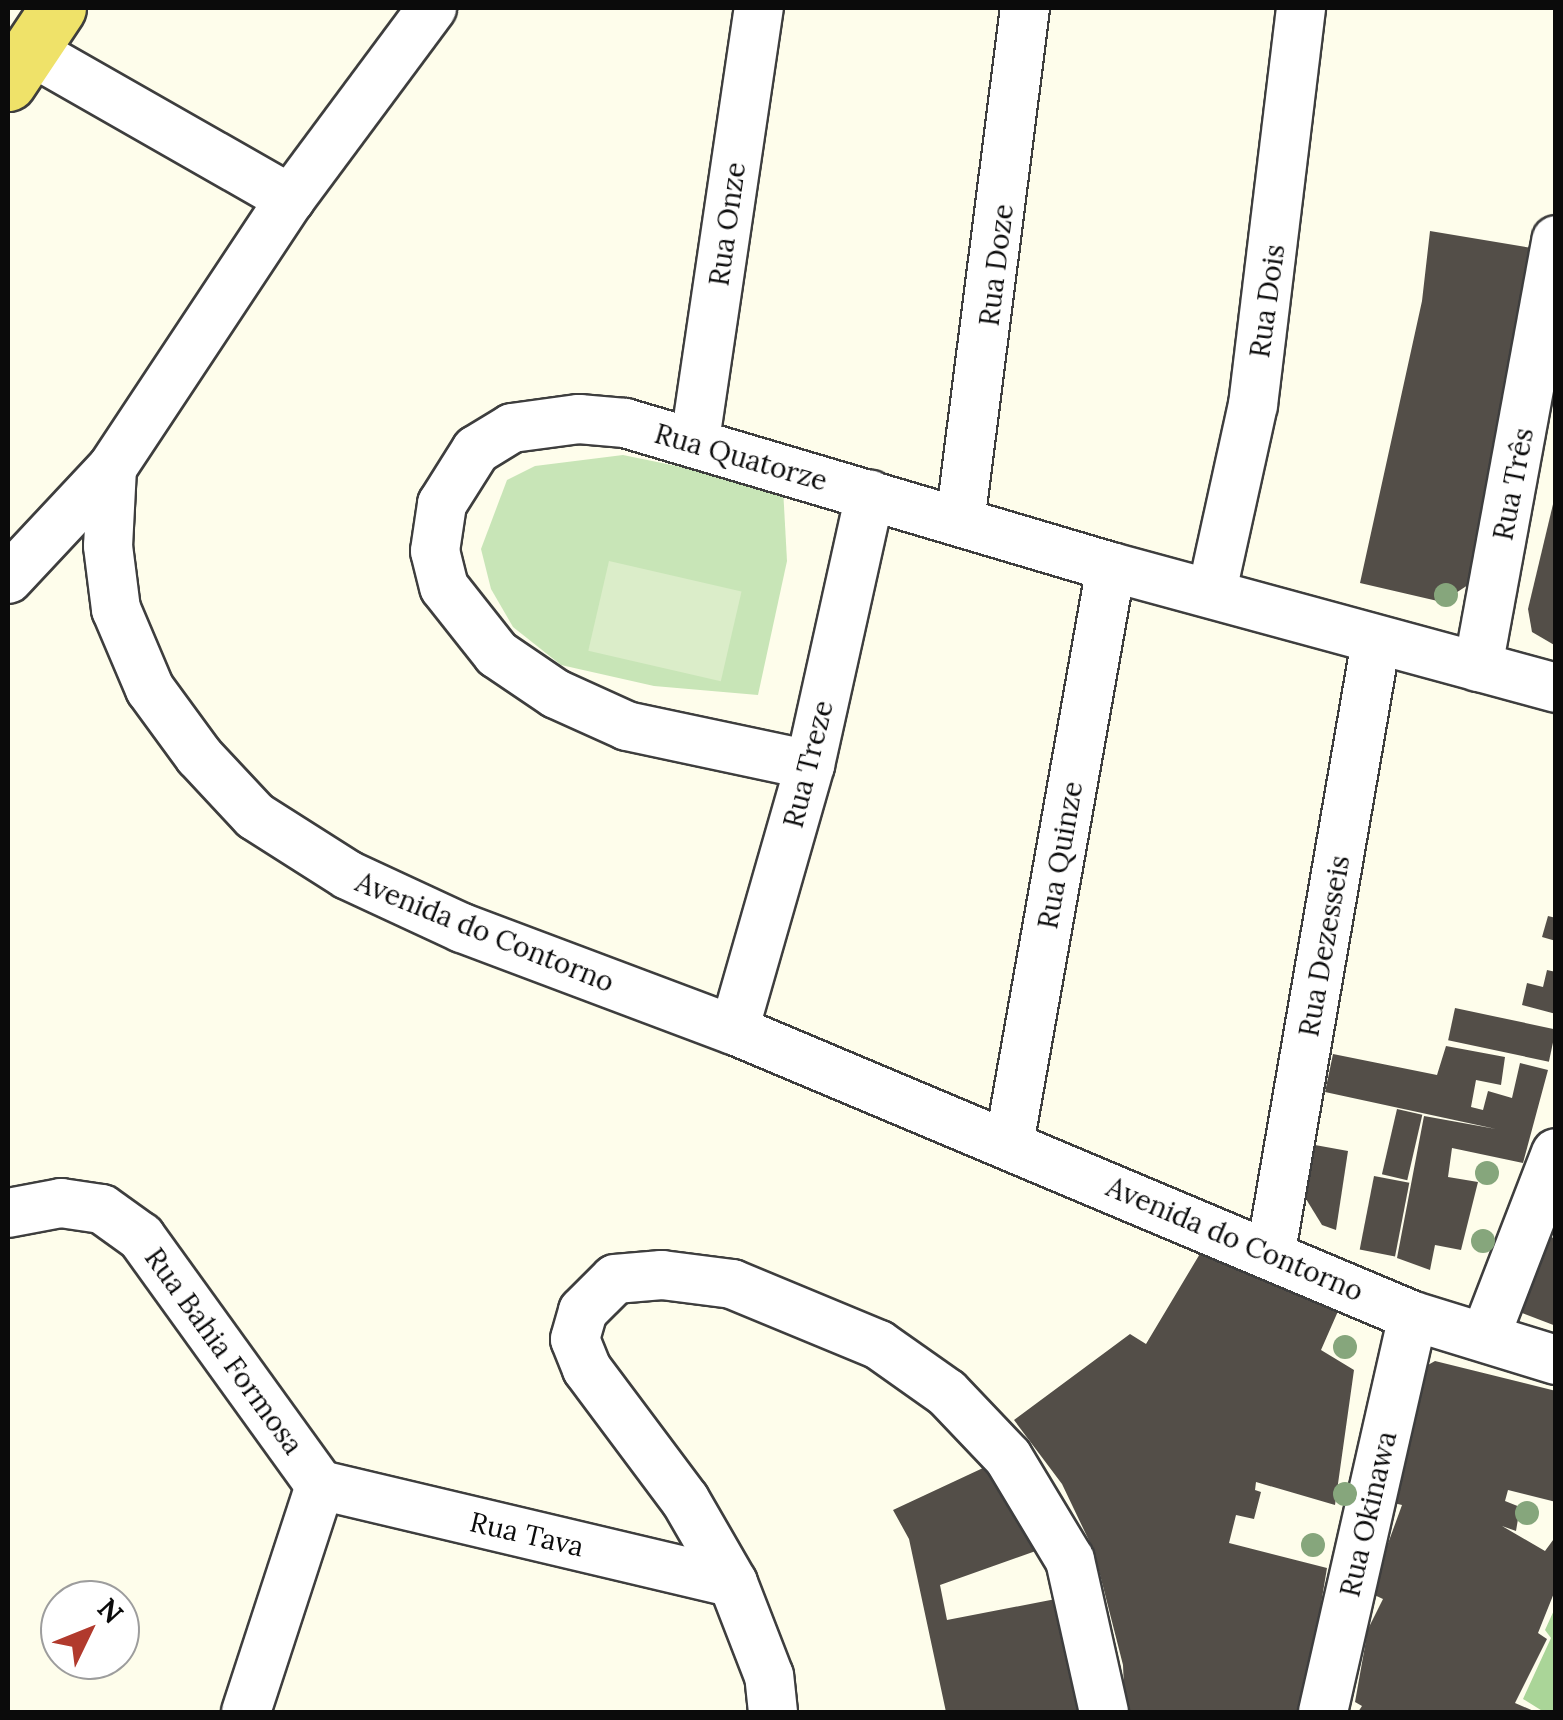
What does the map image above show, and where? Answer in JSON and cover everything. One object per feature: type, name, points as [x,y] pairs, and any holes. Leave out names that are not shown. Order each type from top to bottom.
[{"type":"street","points":[[8,580],[112,468],[290,199],[432,8]]},
{"type":"street","name":"Rua Onze","points":[[695,440],[759,8]]},
{"type":"street","name":"Rua Doze","points":[[960,522],[1025,8]]},
{"type":"street","name":"Rua Dois","points":[[1212,591],[1252,405],[1301,8]]},
{"type":"street","points":[[31,47],[290,199]]},
{"type":"street","name":"Rua Três","points":[[1478,667],[1556,240]]},
{"type":"street","name":"Rua Quatorze","points":[[810,765],[627,726],[556,694],[496,654],[444,587],[435,551],[442,504],[476,450],[512,428],[579,419],[695,440],[1112,567],[1212,591],[1556,688]]},
{"type":"street","name":"Avenida do Contorno","points":[[112,468],[108,546],[116,609],[150,689],[199,756],[256,816],[348,876],[462,928],[734,1030],[1271,1251],[1413,1316],[1556,1360]]},
{"type":"street","name":"Rua Treze","points":[[734,1030],[810,765],[870,496]]},
{"type":"street","name":"Rua Quinze","points":[[1009,1144],[1112,567]]},
{"type":"street","name":"Rua Dezesseis","points":[[1271,1251],[1376,640]]},
{"type":"street","points":[[1485,1337],[1556,1153]]},
{"type":"street","name":"Rua Bahia Formosa","points":[[8,1213],[61,1204],[102,1210],[141,1237],[320,1485]]},
{"type":"street","points":[[772,1712],[764,1660],[733,1583],[686,1500],[588,1369],[575,1340],[583,1312],[615,1279],[662,1275],[732,1284],[878,1345],[946,1393],[1008,1457],[1070,1560],[1104,1712]]},
{"type":"street","name":"Rua Okinawa","points":[[1323,1712],[1413,1316]]},
{"type":"street","points":[[246,1712],[320,1485]]},
{"type":"street","name":"Rua Tava","points":[[320,1485],[733,1583]]},
{"type":"green space","points":[[623,455],[783,488],[787,561],[758,695],[654,686],[561,665],[513,627],[491,589],[481,549],[507,480],[535,466]]},
{"type":"green space","points":[[609,561],[742,592],[721,681],[588,651]]},
{"type":"green space","points":[[1555,1608],[1555,1712],[1544,1712],[1523,1699],[1551,1638],[1545,1630]]},
{"type":"building","points":[[1430,231],[1538,249],[1468,585],[1442,602],[1360,583],[1422,301]]},
{"type":"building","points":[[1554,500],[1556,646],[1532,632],[1528,609]]},
{"type":"building","points":[[1548,916],[1556,918],[1556,941],[1542,937]]},
{"type":"building","points":[[1547,970],[1556,972],[1556,1014],[1522,1005],[1527,983],[1543,987]]},
{"type":"building","points":[[1455,1008],[1556,1029],[1549,1062],[1448,1040]]},
{"type":"building","points":[[1446,1046],[1505,1057],[1501,1085],[1476,1080],[1471,1107],[1483,1110],[1488,1091],[1512,1098],[1520,1063],[1548,1070],[1523,1163],[1452,1148],[1448,1177],[1478,1182],[1461,1250],[1435,1245],[1430,1270],[1397,1258],[1424,1116],[1496,1129],[1325,1092],[1333,1054],[1437,1075]]},
{"type":"building","points":[[1397,1109],[1422,1115],[1407,1180],[1382,1174]]},
{"type":"building","points":[[1315,1145],[1348,1151],[1336,1230],[1322,1225],[1306,1199]]},
{"type":"building","points":[[1374,1176],[1409,1183],[1395,1256],[1360,1250]]},
{"type":"building","points":[[1534,1230],[1556,1239],[1556,1326],[1504,1306]]},
{"type":"building","points":[[1204,1247],[1339,1309],[1321,1350],[1354,1370],[1335,1505],[1256,1482],[1255,1490],[1261,1492],[1254,1519],[1236,1515],[1229,1543],[1327,1568],[1303,1712],[1125,1712],[1123,1665],[1094,1551],[1062,1484],[1014,1420],[1130,1334],[1146,1344]]},
{"type":"building","points":[[1435,1361],[1556,1391],[1556,1502],[1508,1490],[1505,1501],[1520,1507],[1516,1531],[1502,1526],[1545,1551],[1556,1536],[1556,1588],[1538,1633],[1547,1639],[1515,1703],[1536,1712],[1358,1712],[1362,1706],[1355,1702],[1368,1629],[1383,1599],[1370,1593],[1402,1505],[1389,1502],[1419,1370]]},
{"type":"building","points":[[998,1461],[1047,1547],[940,1585],[947,1620],[1066,1597],[1087,1712],[946,1712],[909,1539],[893,1510]]}]
